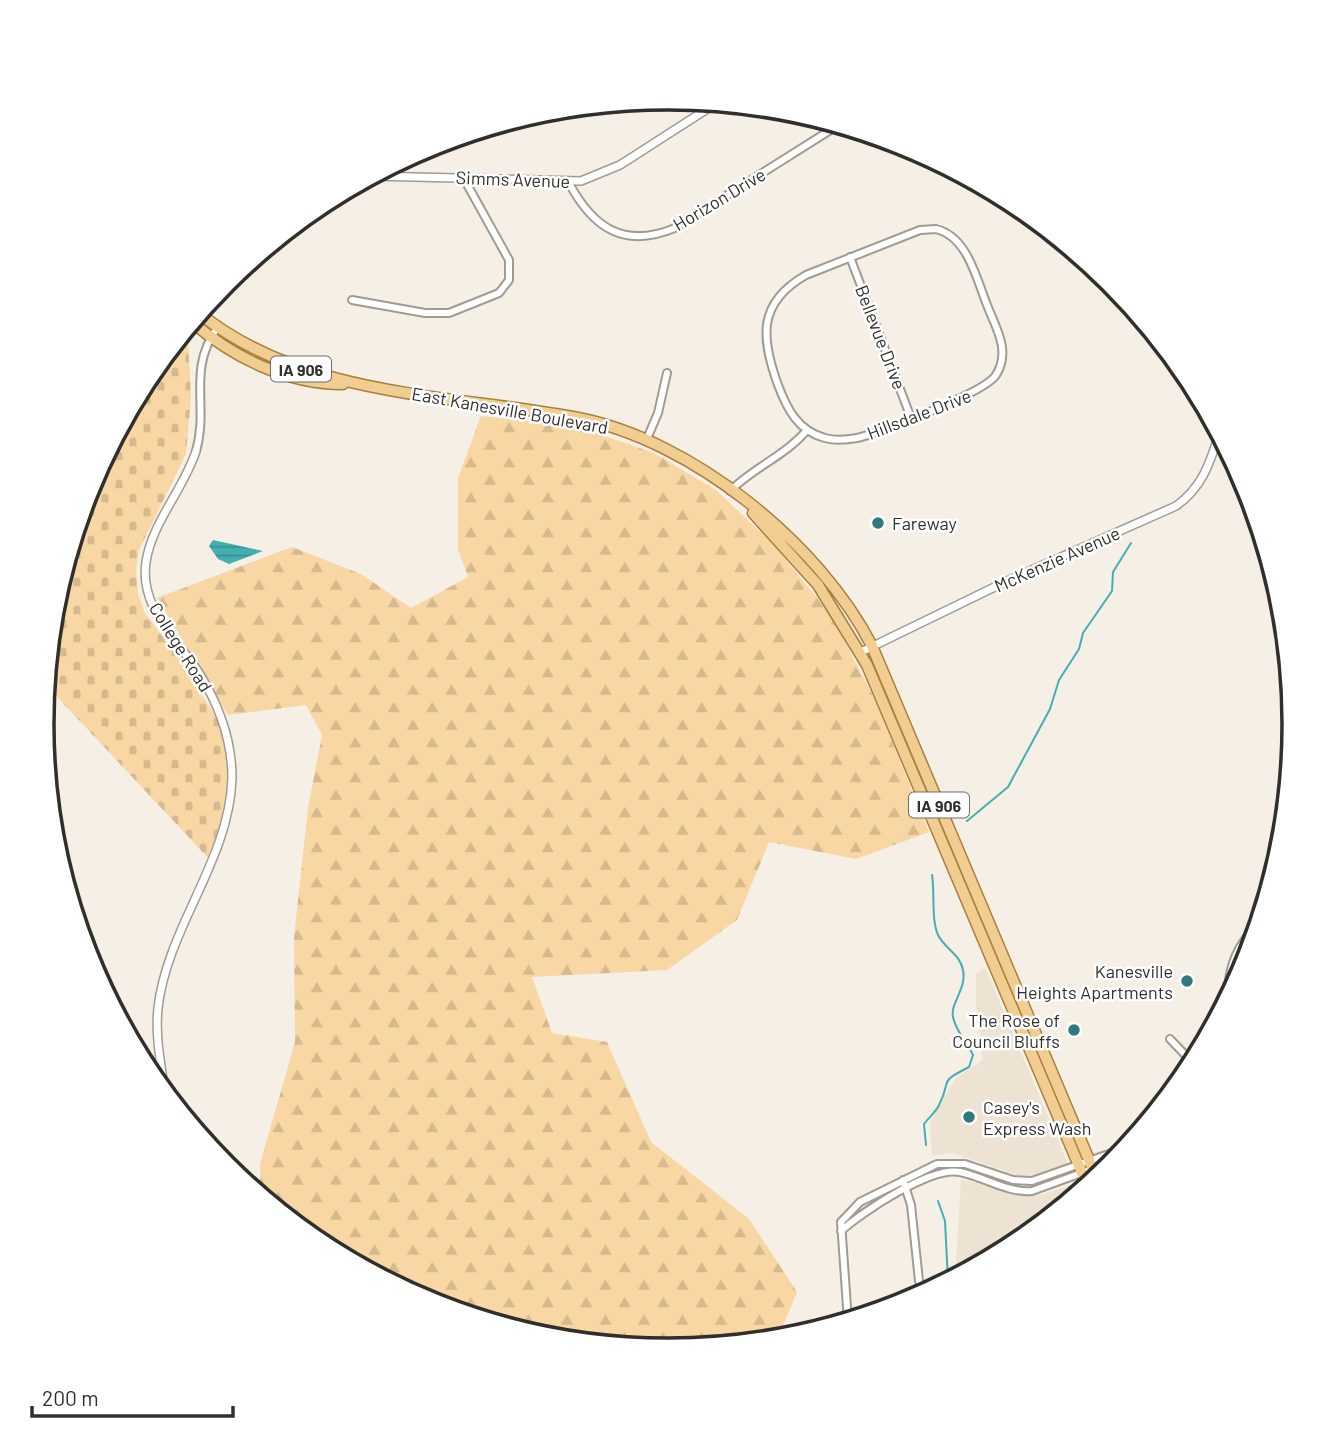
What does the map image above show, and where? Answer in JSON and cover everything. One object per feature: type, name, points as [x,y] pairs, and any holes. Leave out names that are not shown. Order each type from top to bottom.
[{"type":"main road","name":"East Kanesville Boulevard","points":[[207,319],[279,360],[358,384]]},
{"type":"main road","name":"East Kanesville Boulevard","points":[[199,328],[233,352],[277,372],[319,383],[358,384],[578,418],[646,441],[688,463],[730,491],[769,519],[811,558],[841,595],[872,646],[1093,1168]]},
{"type":"main road","name":"East Kanesville Boulevard","points":[[730,491],[767,527],[818,585],[861,652],[1084,1177]]},
{"type":"street","name":"Simms Avenue","points":[[391,176],[569,183],[591,178],[620,165],[704,111]]},
{"type":"street","name":"Horizon Drive","points":[[569,183],[586,211],[603,226],[629,236],[656,235],[675,228],[828,131]]},
{"type":"street","points":[[352,300],[442,314],[496,296],[504,288],[511,271],[509,260],[463,177]]},
{"type":"street","name":"Hillsdale Drive","points":[[936,229],[948,233],[963,248],[1000,337],[1002,363],[987,386],[858,438],[841,440],[807,430],[789,410],[766,346],[766,328],[773,306],[794,282],[850,257],[920,230],[936,229]]},
{"type":"street","name":"Bellevue Drive","points":[[850,257],[911,418]]},
{"type":"street","name":"College Road","points":[[162,1070],[157,1027],[160,995],[185,921],[224,824],[232,779],[231,754],[221,718],[200,674],[157,615],[149,597],[145,575],[151,544],[196,451],[201,415],[199,367],[210,337],[217,327]]},
{"type":"street","points":[[646,441],[658,413],[667,373]]},
{"type":"street","points":[[730,491],[745,476],[787,452],[807,430]]},
{"type":"street","name":"McKenzie Avenue","points":[[861,652],[1175,506],[1190,495],[1203,478],[1216,447]]},
{"type":"street","points":[[1234,964],[1241,947]]},
{"type":"street","points":[[1170,1039],[1185,1055]]},
{"type":"street","points":[[847,1311],[841,1222],[852,1209],[937,1164],[954,1162],[1013,1180],[1032,1181],[1080,1168],[1092,1169]]},
{"type":"street","points":[[841,1231],[872,1206],[938,1174],[956,1171],[1011,1189],[1032,1191],[1080,1168]]},
{"type":"street","points":[[903,1180],[907,1189],[919,1281]]},
{"type":"shaded area","points":[[985,967],[1068,1164],[1036,1175],[1020,1176],[952,1153],[932,1156],[930,1122],[955,1079],[983,1060],[976,1002],[976,974]]},
{"type":"shaded area","points":[[961,1179],[1024,1196],[1038,1196],[1075,1184],[1010,1235],[956,1267]]},
{"type":"green space","points":[[188,341],[191,398],[186,454],[139,550],[136,570],[138,594],[145,613],[181,661],[228,737],[228,810],[210,860],[55,695],[66,604],[75,565],[101,489],[137,417]]},
{"type":"green space","points":[[481,416],[576,426],[654,453],[716,490],[771,542],[831,615],[875,700],[929,832],[856,859],[769,842],[737,920],[667,970],[532,977],[552,1033],[607,1042],[651,1142],[749,1219],[797,1292],[782,1327],[709,1337],[628,1337],[588,1333],[510,1317],[433,1291],[361,1256],[327,1235],[261,1184],[260,1164],[295,1042],[294,937],[308,808],[322,735],[306,705],[228,715],[157,598],[292,547],[361,574],[411,608],[468,577],[458,549],[458,478]]},
{"type":"water","points":[[213,540],[263,551],[229,564],[218,559],[209,546]]},
{"type":"waterway","points":[[967,821],[1008,787],[1050,709],[1059,680],[1079,649],[1083,633],[1112,591],[1113,572],[1131,543]]},
{"type":"waterway","points":[[926,1145],[924,1124],[938,1108],[949,1079],[969,1067],[973,1055],[953,1017],[954,1006],[963,983],[963,970],[959,960],[938,935],[932,875]]},
{"type":"waterway","points":[[938,1201],[945,1221],[948,1271]]},
{"type":"place","name":"Fareway","points":[[878,523]]},
{"type":"place","name":"Kanesville Heights Apartments","points":[[1187,981]]},
{"type":"place","name":"The Rose of Council Bluffs","points":[[1074,1030]]},
{"type":"place","name":"Casey's Express Wash","points":[[969,1117]]}]
